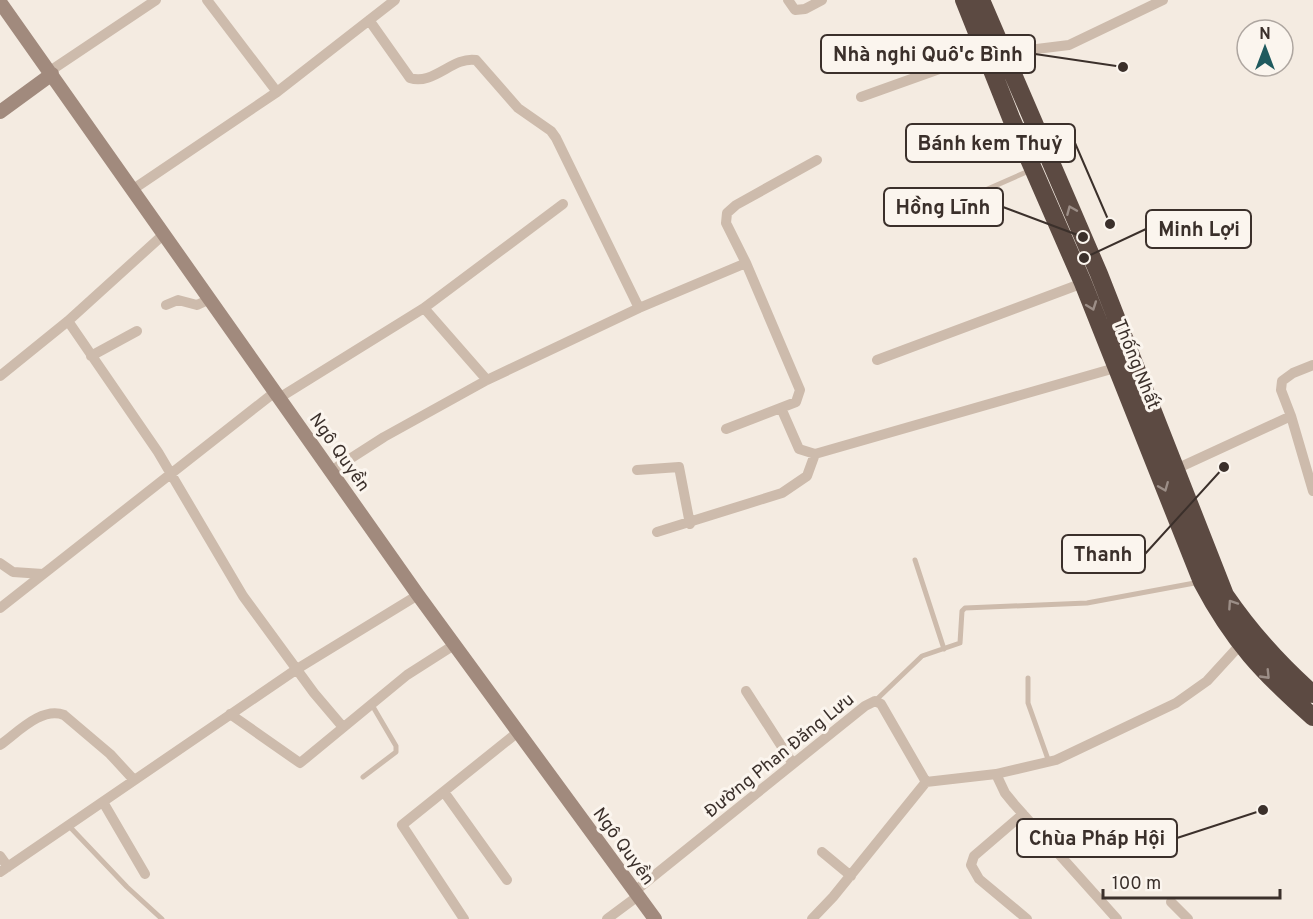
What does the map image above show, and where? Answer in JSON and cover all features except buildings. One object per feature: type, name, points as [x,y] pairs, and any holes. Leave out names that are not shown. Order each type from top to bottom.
[{"type":"highway","name":"Thống Nhất","points":[[964,0],[998,62],[1099,274],[1140,404],[1202,582],[1219,615],[1240,645],[1273,682],[1313,717]]},
{"type":"highway","name":"Thống Nhất","points":[[981,0],[1011,118],[1083,283],[1115,368],[1140,404],[1176,469],[1226,595],[1250,632],[1313,694]]},
{"type":"street","points":[[0,111],[156,0]]},
{"type":"street","points":[[207,0],[277,92]]},
{"type":"street","points":[[132,190],[277,92],[395,0]]},
{"type":"street","points":[[788,0],[795,10],[805,9],[822,0]]},
{"type":"street","points":[[861,97],[1069,45],[1163,0]]},
{"type":"street","name":"Ngô Quyền","points":[[3,11],[51,73],[418,595],[655,919]]},
{"type":"street","points":[[369,20],[410,78],[421,80],[465,61],[476,60],[518,108],[550,131],[639,308]]},
{"type":"street","points":[[726,429],[796,402],[800,390],[746,263],[726,223],[727,213],[736,205],[817,160]]},
{"type":"street","points":[[0,608],[277,395],[424,308],[563,204]]},
{"type":"street","points":[[0,376],[68,321],[164,234]]},
{"type":"street","points":[[331,471],[384,437],[488,380],[639,308],[746,263]]},
{"type":"street","points":[[877,360],[1083,283]]},
{"type":"street","points":[[166,304],[178,300],[197,305],[210,299]]},
{"type":"street","points":[[424,308],[488,380]]},
{"type":"street","points":[[68,321],[171,475],[243,596],[342,726]]},
{"type":"street","points":[[91,356],[137,331]]},
{"type":"street","points":[[1313,365],[1293,373],[1282,381],[1281,390],[1313,491]]},
{"type":"street","points":[[781,408],[799,449],[815,454],[1115,368]]},
{"type":"street","points":[[1176,469],[1291,416]]},
{"type":"street","points":[[657,532],[690,524],[783,493],[807,476],[815,454]]},
{"type":"street","points":[[637,470],[680,467],[690,524]]},
{"type":"street","points":[[0,563],[13,572],[43,574]]},
{"type":"street","points":[[0,856],[4,869],[297,669],[418,595]]},
{"type":"street","points":[[230,714],[300,763],[342,726],[407,675],[454,645]]},
{"type":"street","points":[[812,919],[851,876],[926,782],[996,774],[1049,762],[1176,704],[1207,681],[1240,645]]},
{"type":"street","points":[[746,691],[792,764]]},
{"type":"street","name":"Đường Phan Đăng Lưu","points":[[607,919],[792,764],[865,706],[875,701],[881,704],[926,782]]},
{"type":"street","points":[[0,745],[45,714],[57,712],[64,715],[110,754],[134,780]]},
{"type":"street","points":[[464,919],[402,825],[518,732]]},
{"type":"street","points":[[996,774],[1005,793],[1117,919]]},
{"type":"street","points":[[444,792],[507,880]]},
{"type":"street","points":[[103,802],[145,874]]},
{"type":"street","points":[[1023,814],[974,856],[971,865],[972,870],[980,879],[1027,919]]},
{"type":"street","points":[[822,852],[851,876]]},
{"type":"street","points":[[1171,902],[1188,919]]},
{"type":"lane","points":[[916,220],[1033,170]]},
{"type":"lane","points":[[915,560],[944,649]]},
{"type":"lane","points":[[875,701],[922,656],[960,643],[962,611],[972,605],[1087,603],[1202,582]]},
{"type":"lane","points":[[1028,678],[1030,710],[1035,718],[1049,762]]},
{"type":"lane","points":[[363,777],[396,752],[396,746],[371,704]]},
{"type":"lane","points":[[69,826],[127,887],[162,919]]},
{"type":"place","name":"Nhà nghi Quô'c Bình","points":[[1123,67]]},
{"type":"place","name":"Bánh kem Thuỷ","points":[[1110,224]]},
{"type":"place","name":"Hồng Lĩnh","points":[[1083,237]]},
{"type":"place","name":"Minh Lợi","points":[[1084,258]]},
{"type":"place","name":"Thanh","points":[[1224,467]]},
{"type":"place","name":"Chùa Pháp Hội","points":[[1263,810]]}]
